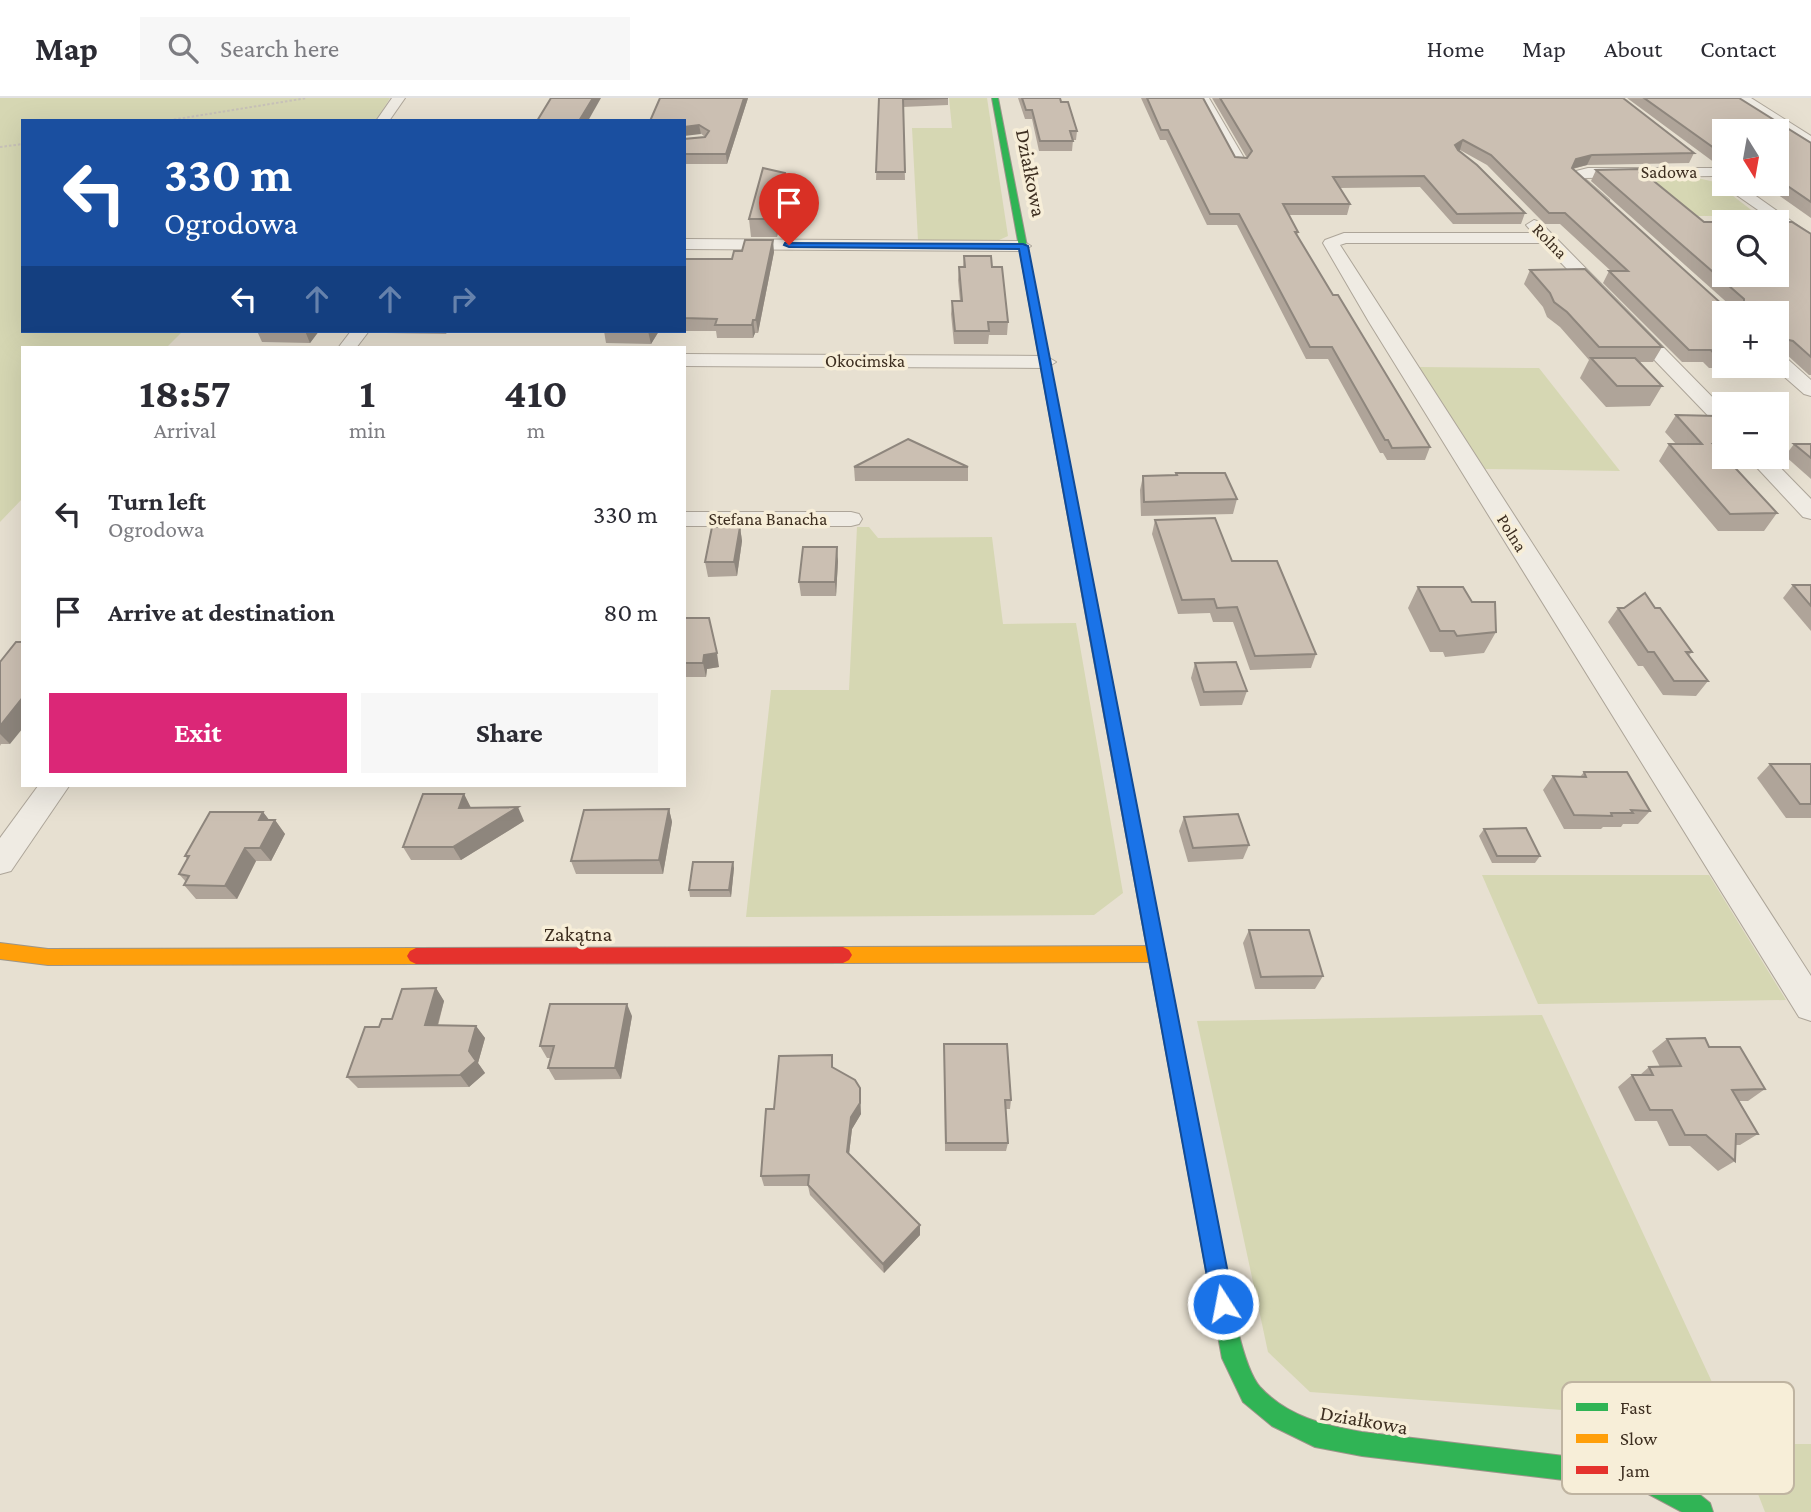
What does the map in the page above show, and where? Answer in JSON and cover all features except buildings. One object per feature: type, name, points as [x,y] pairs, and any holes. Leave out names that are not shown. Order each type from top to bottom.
[{"type":"street","points":[[383,119],[399,98]]},
{"type":"street","name":"Działkowa","points":[[995,98],[1233,1358],[1251,1394],[1280,1418],[1315,1435],[1362,1444],[1562,1468]]},
{"type":"street","points":[[1203,98],[1240,163]]},
{"type":"street","points":[[1742,98],[1811,142]]},
{"type":"street","points":[[1692,155],[1712,170]]},
{"type":"street","name":"Sadowa","points":[[1616,215],[1577,179],[1577,175],[1588,172],[1712,175]]},
{"type":"street","points":[[1747,196],[1811,242]]},
{"type":"street","name":"Rolna","points":[[1518,209],[1712,409]]},
{"type":"street","name":"Polna","points":[[1547,238],[1344,238],[1331,243],[1385,334],[1811,1006]]},
{"type":"street","points":[[686,244],[1023,246]]},
{"type":"street","name":"Okocimska","points":[[686,360],[1046,362]]},
{"type":"street","points":[[1789,371],[1811,390]]},
{"type":"street","points":[[1770,469],[1811,512]]},
{"type":"street","name":"Stefana Banacha","points":[[686,519],[851,519]]},
{"type":"street","points":[[0,862],[53,787]]},
{"type":"street","name":"Zakątna","points":[[0,951],[48,957],[1157,954]]},
{"type":"street","name":"Działkowa","points":[[1675,1494],[1701,1512]]},
{"type":"path","points":[[177,119],[307,98]]},
{"type":"path","points":[[0,147],[21,144]]},
{"type":"green space","points":[[0,98],[390,98],[377,119],[21,119],[21,333],[181,333],[168,346],[21,346],[21,500],[0,522]]},
{"type":"green space","points":[[949,98],[987,98],[1008,236],[997,241],[918,241],[912,128],[952,128]]},
{"type":"green space","points":[[1641,177],[1693,177],[1712,181],[1712,196],[1733,196],[1751,210],[1712,210],[1712,216],[1689,216]]},
{"type":"green space","points":[[1419,367],[1539,368],[1620,471],[1485,469]]},
{"type":"green space","points":[[857,527],[869,527],[878,538],[992,537],[1003,624],[1076,623],[1123,893],[1094,915],[746,917],[771,690],[849,690]]},
{"type":"green space","points":[[1482,875],[1709,875],[1786,1000],[1538,1004]]},
{"type":"green space","points":[[1542,1015],[1712,1382],[1562,1382],[1562,1410],[1310,1392],[1268,1352],[1197,1021]]},
{"type":"green space","points":[[1794,1444],[1811,1444],[1811,1512],[1765,1512],[1758,1494],[1794,1494]]},
{"type":"traffic: fast","points":[[995,98],[1101,660]]},
{"type":"traffic: fast","points":[[1206,1215],[1233,1358],[1251,1394],[1280,1418],[1315,1435],[1362,1444],[1562,1468]]},
{"type":"traffic: fast","points":[[1675,1494],[1701,1512]]},
{"type":"traffic: slow","points":[[0,951],[48,957],[416,956]]},
{"type":"traffic: slow","points":[[843,955],[1157,954]]},
{"type":"traffic: jam","points":[[1101,660],[1206,1215]]},
{"type":"traffic: jam","points":[[416,956],[843,955]]},
{"type":"route","points":[[789,245],[1023,246],[1223,1304]]}]
